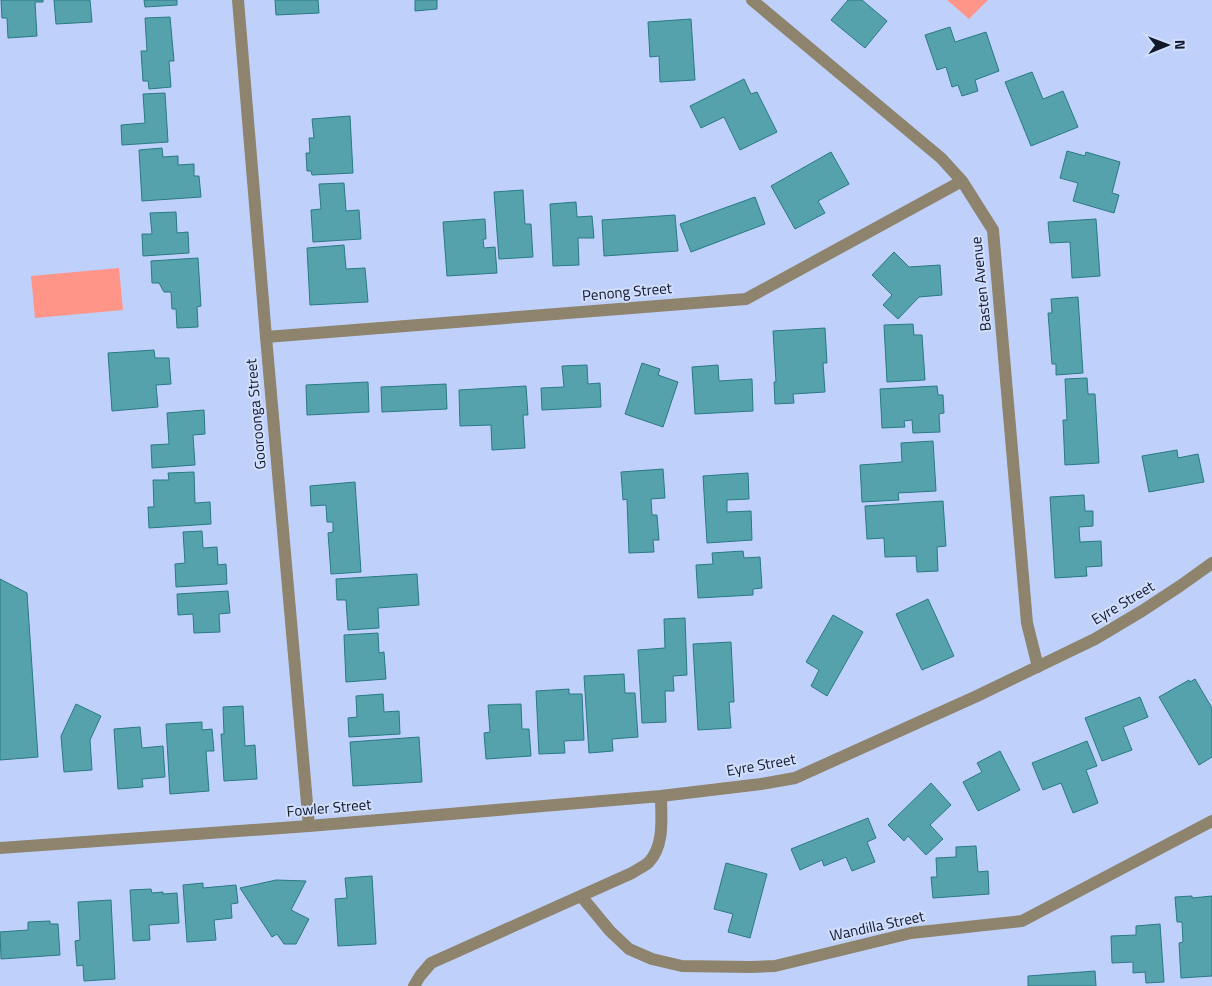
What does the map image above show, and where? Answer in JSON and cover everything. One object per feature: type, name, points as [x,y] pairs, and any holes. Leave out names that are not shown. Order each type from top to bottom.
[{"type":"street","name":"Gooroonga Street","points":[[238,0],[310,826]]},
{"type":"street","name":"Basten Avenue","points":[[752,0],[941,158],[962,181],[993,230],[1027,623],[1038,667]]},
{"type":"street","name":"Penong Street","points":[[266,338],[746,299],[962,181]]},
{"type":"street","name":"Eyre Street","points":[[661,796],[795,778],[978,696],[1095,639],[1142,612],[1212,563]]},
{"type":"street","name":"Fowler Street","points":[[0,848],[310,826],[661,796]]},
{"type":"street","points":[[414,986],[431,963],[632,873],[648,863],[657,851],[661,832],[661,796]]},
{"type":"street","name":"Wandilla Street","points":[[581,896],[610,931],[630,949],[652,959],[682,966],[775,966],[911,932],[1022,921],[1212,821]]},
{"type":"shaded area","points":[[947,0],[988,0],[969,19]]},
{"type":"shaded area","points":[[119,268],[123,310],[35,318],[31,276]]},
{"type":"building","points":[[1,0],[43,0],[43,2],[35,2],[37,36],[8,38],[7,18],[2,18]]},
{"type":"building","points":[[54,0],[90,0],[92,22],[56,24]]},
{"type":"building","points":[[144,0],[177,0],[177,5],[145,7]]},
{"type":"building","points":[[275,0],[318,0],[319,13],[276,15]]},
{"type":"building","points":[[415,0],[437,0],[437,9],[415,11]]},
{"type":"building","points":[[848,0],[862,0],[887,21],[865,48],[831,20]]},
{"type":"building","points":[[170,17],[174,61],[169,61],[171,87],[149,89],[148,81],[143,81],[141,51],[147,51],[145,18]]},
{"type":"building","points":[[691,19],[695,80],[660,82],[659,56],[650,57],[648,22]]},
{"type":"building","points":[[950,27],[955,42],[986,32],[999,71],[975,80],[978,91],[962,96],[958,85],[952,87],[946,67],[937,70],[925,35]]},
{"type":"building","points":[[1032,72],[1043,99],[1063,91],[1078,127],[1031,146],[1005,82]]},
{"type":"building","points":[[744,79],[751,94],[757,92],[777,132],[740,150],[724,117],[701,128],[690,106]]},
{"type":"building","points":[[165,93],[168,142],[122,145],[121,125],[145,123],[143,94]]},
{"type":"building","points":[[350,116],[353,173],[312,175],[311,171],[307,171],[306,153],[310,153],[309,138],[314,138],[312,119]]},
{"type":"building","points":[[162,148],[163,157],[178,156],[178,165],[194,164],[194,176],[199,176],[201,197],[142,201],[139,150]]},
{"type":"building","points":[[1067,151],[1085,156],[1086,152],[1120,162],[1112,193],[1119,195],[1114,213],[1073,201],[1078,183],[1060,178]]},
{"type":"building","points":[[831,152],[849,184],[818,201],[825,213],[795,229],[771,186]]},
{"type":"building","points":[[344,183],[346,211],[359,210],[361,239],[313,242],[311,210],[321,209],[319,184]]},
{"type":"building","points":[[523,190],[525,224],[531,224],[533,257],[499,259],[494,192]]},
{"type":"building","points":[[755,197],[765,224],[691,252],[680,224]]},
{"type":"building","points":[[576,202],[577,217],[592,216],[594,238],[578,238],[579,265],[553,266],[550,204]]},
{"type":"building","points":[[176,212],[177,233],[188,232],[189,253],[143,256],[142,234],[152,234],[150,213]]},
{"type":"building","points":[[675,215],[678,251],[604,256],[602,220]]},
{"type":"building","points":[[485,219],[486,239],[483,239],[484,248],[495,247],[497,273],[447,276],[443,222]]},
{"type":"building","points":[[1096,219],[1100,276],[1072,278],[1070,242],[1050,243],[1048,222]]},
{"type":"building","points":[[344,245],[346,269],[365,268],[368,302],[310,305],[307,248]]},
{"type":"building","points":[[894,252],[909,267],[940,265],[942,295],[919,297],[898,319],[883,305],[892,295],[872,275]]},
{"type":"building","points":[[198,258],[201,306],[197,307],[198,327],[177,328],[176,309],[172,309],[171,292],[164,292],[159,283],[152,283],[151,261]]},
{"type":"building","points":[[1078,297],[1083,373],[1056,375],[1056,364],[1052,364],[1048,313],[1052,313],[1051,299]]},
{"type":"building","points":[[913,324],[914,335],[922,335],[925,380],[887,382],[884,325]]},
{"type":"building","points":[[825,328],[827,363],[823,363],[825,392],[793,394],[794,403],[775,404],[774,382],[776,382],[773,331]]},
{"type":"building","points":[[154,350],[155,358],[169,358],[171,384],[156,385],[158,407],[112,411],[108,353]]},
{"type":"building","points":[[642,363],[660,369],[658,375],[678,382],[663,427],[625,414]]},
{"type":"building","points":[[587,365],[588,384],[600,383],[601,407],[542,410],[541,388],[564,387],[562,366]]},
{"type":"building","points":[[718,365],[719,381],[752,379],[753,411],[695,414],[692,367]]},
{"type":"building","points":[[1087,378],[1088,394],[1095,394],[1099,463],[1065,465],[1063,420],[1067,420],[1065,379]]},
{"type":"building","points":[[368,382],[369,412],[307,415],[306,385]]},
{"type":"building","points":[[446,384],[447,409],[382,412],[381,387]]},
{"type":"building","points":[[526,386],[528,415],[523,415],[525,448],[492,450],[491,425],[460,426],[459,390]]},
{"type":"building","points":[[937,386],[938,395],[943,395],[944,413],[939,414],[940,432],[913,433],[912,420],[904,421],[905,427],[882,428],[880,389]]},
{"type":"building","points":[[204,410],[205,434],[193,435],[195,465],[152,468],[151,445],[169,444],[167,413]]},
{"type":"building","points":[[933,441],[936,491],[898,493],[899,500],[862,502],[860,465],[902,462],[901,443]]},
{"type":"building","points":[[1177,450],[1178,458],[1198,454],[1204,482],[1149,492],[1142,456]]},
{"type":"building","points":[[663,469],[665,498],[651,499],[652,515],[657,515],[659,540],[653,540],[654,552],[629,553],[627,499],[623,500],[621,472]]},
{"type":"building","points":[[194,472],[195,503],[210,502],[211,524],[149,528],[148,507],[154,507],[153,480],[169,480],[168,473]]},
{"type":"building","points":[[748,473],[749,499],[727,500],[727,512],[751,511],[752,540],[707,543],[703,476]]},
{"type":"building","points":[[355,482],[361,572],[331,574],[328,533],[333,532],[333,522],[327,522],[326,505],[311,506],[310,486]]},
{"type":"building","points":[[1084,495],[1085,511],[1093,511],[1093,526],[1079,527],[1080,542],[1101,541],[1102,566],[1086,567],[1087,576],[1055,578],[1050,497]]},
{"type":"building","points":[[943,501],[946,546],[937,547],[938,571],[917,572],[916,556],[885,557],[884,538],[867,539],[865,506]]},
{"type":"building","points":[[202,531],[203,548],[217,547],[218,565],[226,564],[227,584],[176,587],[175,564],[185,563],[183,532]]},
{"type":"building","points":[[743,551],[744,558],[760,557],[762,588],[753,589],[753,595],[698,598],[696,565],[713,564],[712,553]]},
{"type":"building","points":[[417,574],[419,605],[378,608],[379,628],[348,630],[346,600],[337,600],[336,579]]},
{"type":"building","points":[[0,579],[27,593],[38,757],[0,760]]},
{"type":"building","points":[[228,591],[230,613],[219,614],[220,632],[194,633],[193,614],[178,615],[177,594]]},
{"type":"building","points":[[928,599],[954,656],[922,670],[896,614]]},
{"type":"building","points":[[833,615],[863,632],[827,696],[811,686],[819,670],[806,662]]},
{"type":"building","points":[[685,618],[687,675],[673,676],[674,691],[665,691],[666,722],[642,723],[638,650],[665,648],[664,619]]},
{"type":"building","points":[[378,633],[379,653],[384,652],[386,679],[346,682],[344,635]]},
{"type":"building","points":[[731,642],[734,702],[729,702],[731,728],[698,730],[693,644]]},
{"type":"building","points":[[624,674],[625,693],[635,693],[638,737],[612,739],[613,751],[589,753],[584,676]]},
{"type":"building","points":[[1195,679],[1212,708],[1212,757],[1199,765],[1159,697],[1189,680],[1190,682]]},
{"type":"building","points":[[569,689],[569,694],[582,694],[584,740],[564,741],[565,753],[539,754],[536,691]]},
{"type":"building","points":[[383,694],[384,712],[399,711],[400,734],[349,737],[348,718],[357,717],[356,696]]},
{"type":"building","points":[[1140,697],[1148,717],[1123,727],[1132,750],[1102,761],[1085,718]]},
{"type":"building","points":[[76,704],[101,716],[90,740],[92,770],[64,772],[61,736]]},
{"type":"building","points":[[521,704],[522,729],[529,729],[531,756],[486,759],[484,733],[490,732],[488,705]]},
{"type":"building","points":[[243,706],[245,746],[255,745],[257,779],[224,781],[221,734],[224,734],[223,707]]},
{"type":"building","points":[[202,722],[202,730],[212,729],[214,751],[206,751],[209,791],[170,794],[166,724]]},
{"type":"building","points":[[140,727],[142,748],[163,746],[165,777],[142,779],[143,787],[118,789],[114,729]]},
{"type":"building","points":[[419,737],[422,782],[353,786],[350,742]]},
{"type":"building","points":[[1087,741],[1097,766],[1086,770],[1098,803],[1073,813],[1061,783],[1043,790],[1032,763]]},
{"type":"building","points":[[1000,751],[1020,790],[978,811],[963,782],[982,772],[977,763]]},
{"type":"building","points":[[931,783],[951,805],[930,825],[943,839],[926,855],[908,836],[904,841],[888,825]]},
{"type":"building","points":[[868,818],[876,838],[867,842],[875,862],[852,871],[846,857],[824,866],[822,860],[800,870],[791,849]]},
{"type":"building","points":[[976,846],[978,872],[988,871],[989,894],[933,898],[931,877],[937,877],[936,858],[956,857],[956,847]]},
{"type":"building","points":[[726,863],[767,874],[750,938],[728,932],[733,914],[714,909]]},
{"type":"building","points":[[372,876],[376,944],[338,946],[335,899],[347,898],[345,878]]},
{"type":"building","points":[[276,880],[306,881],[291,910],[309,919],[296,944],[284,944],[277,934],[272,937],[240,888]]},
{"type":"building","points":[[203,883],[203,888],[236,885],[238,903],[231,904],[232,918],[214,920],[216,940],[187,942],[183,885]]},
{"type":"building","points":[[151,889],[152,893],[177,893],[179,923],[149,925],[150,940],[133,941],[130,890]]},
{"type":"building","points":[[1192,896],[1192,898],[1212,896],[1212,976],[1181,978],[1179,943],[1183,942],[1182,922],[1177,922],[1175,897]]},
{"type":"building","points":[[111,900],[115,979],[84,981],[83,965],[77,966],[75,941],[80,940],[78,902]]},
{"type":"building","points":[[50,921],[50,924],[58,924],[60,955],[1,959],[0,932],[28,930],[28,922]]},
{"type":"building","points":[[1160,924],[1164,982],[1146,983],[1145,972],[1133,973],[1133,962],[1112,963],[1111,936],[1136,935],[1136,926]]},
{"type":"building","points":[[1095,971],[1096,986],[1028,986],[1028,976]]}]
